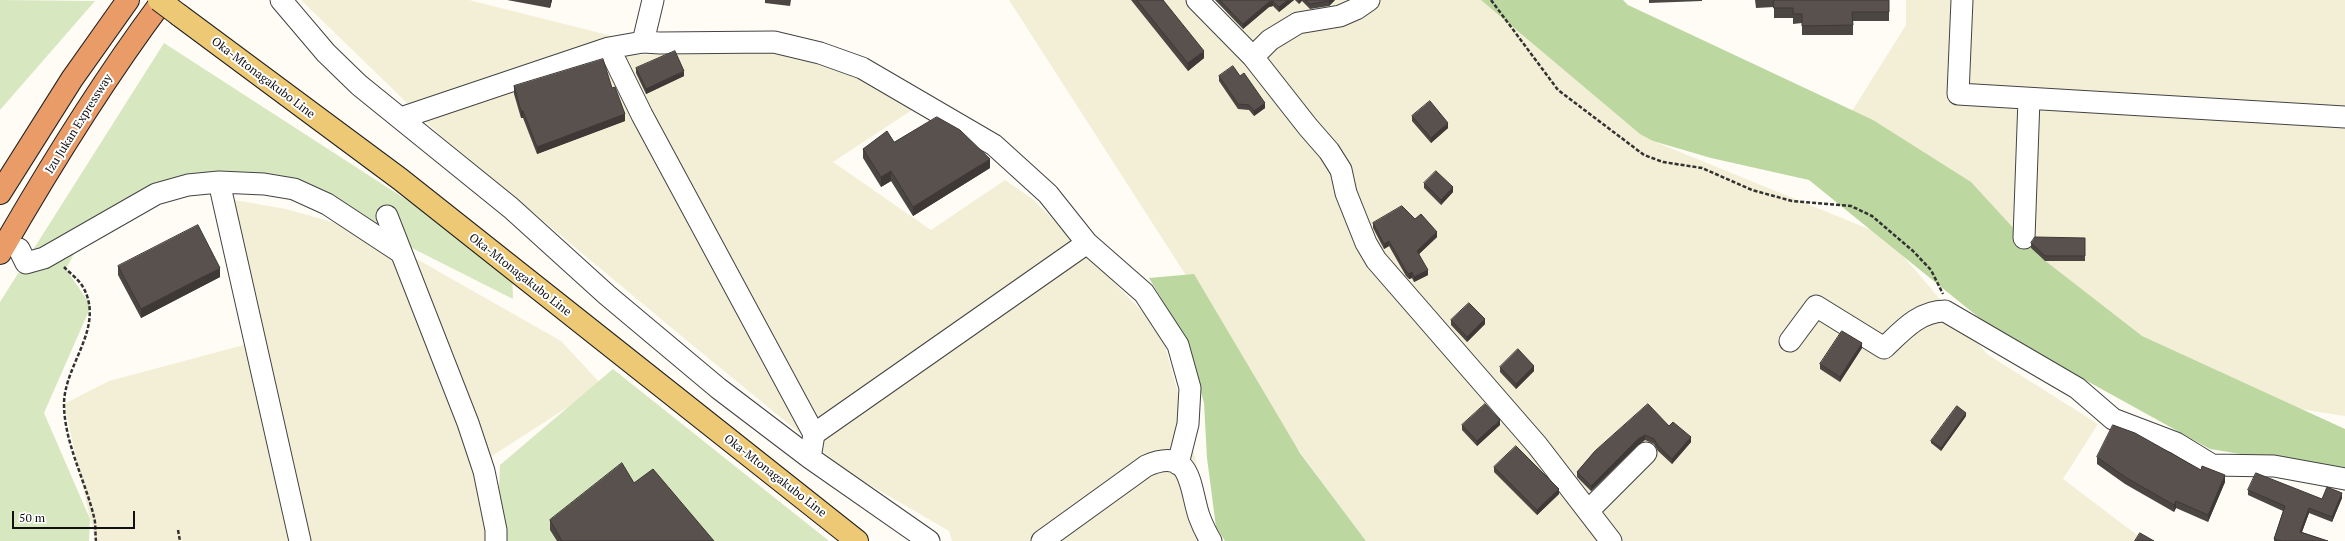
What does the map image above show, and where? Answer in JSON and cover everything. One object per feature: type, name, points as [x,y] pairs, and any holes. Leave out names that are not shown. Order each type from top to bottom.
[{"type":"highway","points":[[106,30],[124,0]]},
{"type":"highway","points":[[0,193],[72,79],[128,0]]},
{"type":"highway","name":"Izu Jukan Expressway","points":[[9,251],[76,126],[130,44],[163,0]]},
{"type":"main road","name":"Oka-Mtonagakubo Line","points":[[159,0],[400,179],[857,541]]},
{"type":"street","points":[[281,0],[326,53],[359,85],[511,208],[607,295],[718,388],[810,458],[929,541]]},
{"type":"street","points":[[643,42],[653,0]]},
{"type":"street","points":[[1197,0],[1253,57],[1308,127],[1329,151],[1341,170],[1346,193],[1366,243],[1376,260],[1537,445],[1589,510],[1611,541]]},
{"type":"street","points":[[1253,57],[1270,40],[1298,23],[1340,16],[1356,9],[1369,0]]},
{"type":"street","points":[[1962,0],[1958,94],[2345,117]]},
{"type":"street","points":[[401,118],[609,48],[643,42],[660,44],[774,42],[820,53],[862,68],[994,145],[1048,194],[1087,243],[1144,293],[1178,344],[1190,388],[1188,424],[1178,464]]},
{"type":"street","points":[[609,48],[642,115],[814,434],[810,458]]},
{"type":"street","points":[[2024,238],[2029,99]]},
{"type":"street","points":[[9,251],[26,263],[44,258],[156,194],[188,185],[219,182],[264,184],[294,189],[327,204],[400,252]]},
{"type":"street","points":[[219,182],[300,541]]},
{"type":"street","points":[[387,216],[468,423],[484,471],[496,530],[496,541]]},
{"type":"street","points":[[814,434],[1087,243]]},
{"type":"street","points":[[1790,341],[1816,306],[1884,348],[1918,317],[1934,311],[1945,311],[2077,388],[2113,420],[2176,443],[2212,465],[2274,466],[2345,480]]},
{"type":"street","points":[[1589,510],[1646,453]]},
{"type":"street","points":[[1042,541],[1146,466],[1159,460],[1173,461],[1183,467],[1191,480],[1199,515],[1211,541]]},
{"type":"path","points":[[1491,0],[1558,90],[1644,156],[1663,162],[1702,168],[1752,190],[1792,201],[1851,206],[1872,216],[1913,250],[1931,270],[1943,292],[1945,311]]},
{"type":"path","points":[[52,254],[83,286],[91,306],[89,327],[68,382],[64,404],[66,425],[95,518],[96,541]]},
{"type":"path","points":[[178,530],[180,541]]},
{"type":"shaded area","points":[[301,0],[469,0],[616,37],[628,55],[778,51],[839,67],[915,108],[833,162],[931,230],[1005,180],[1034,200],[1161,331],[1192,444],[1213,541],[952,541],[949,531],[846,471],[685,339],[439,134]]},
{"type":"shaded area","points":[[1009,0],[1185,0],[1212,15],[1277,0],[1482,0],[1653,141],[1886,236],[1987,354],[2098,424],[2063,479],[2145,541],[1366,541],[1295,445]]},
{"type":"shaded area","points":[[1906,0],[2345,0],[2345,416],[2279,406],[2123,327],[1852,111],[1906,25]]},
{"type":"shaded area","points":[[223,198],[286,209],[371,233],[561,341],[602,385],[492,456],[499,541],[95,541],[64,404],[109,381],[255,342]]},
{"type":"green space","points":[[0,0],[95,1],[0,110]]},
{"type":"green space","points":[[1481,0],[1623,0],[1628,5],[1873,120],[1971,182],[2039,256],[2142,336],[2345,429],[2345,471],[2210,449],[1993,329],[1809,180],[1711,158],[1653,141],[1640,134]]},
{"type":"green space","points":[[164,43],[512,268],[513,299],[396,240],[288,180],[188,185],[77,248],[66,269],[91,306],[44,413],[90,519],[89,541],[0,541],[0,302]]},
{"type":"green space","points":[[1194,274],[1300,453],[1366,541],[1225,541],[1216,527],[1207,458],[1204,403],[1187,341],[1149,278]]},
{"type":"green space","points":[[613,369],[829,541],[497,541],[500,465]]},
{"type":"building","points":[[1137,0],[1163,0],[1204,51],[1188,63]]},
{"type":"building","points":[[1220,0],[1288,0],[1279,7],[1273,1],[1269,2],[1243,24]]},
{"type":"building","points":[[1306,0],[1330,0],[1310,4]]},
{"type":"building","points":[[1774,0],[1889,0],[1889,12],[1852,12],[1853,25],[1802,26],[1802,14],[1793,14],[1793,8],[1774,8]]},
{"type":"building","points":[[675,51],[684,71],[646,89],[636,68]]},
{"type":"building","points":[[603,59],[612,88],[615,87],[625,114],[537,147],[523,111],[521,111],[514,86]]},
{"type":"building","points":[[1233,66],[1240,76],[1244,73],[1265,103],[1254,111],[1249,105],[1238,104],[1219,76]]},
{"type":"building","points":[[1430,101],[1448,123],[1431,138],[1412,116]]},
{"type":"building","points":[[937,117],[960,130],[990,159],[913,207],[891,171],[881,177],[863,149],[887,131],[894,142]]},
{"type":"building","points":[[1436,171],[1453,187],[1441,200],[1424,183]]},
{"type":"building","points":[[1402,206],[1415,219],[1421,214],[1437,232],[1417,251],[1428,270],[1414,277],[1412,272],[1409,274],[1406,271],[1389,241],[1384,244],[1373,223]]},
{"type":"building","points":[[198,225],[220,268],[141,309],[118,266]]},
{"type":"building","points":[[2035,237],[2085,238],[2085,256],[2045,256],[2031,243]]},
{"type":"building","points":[[1469,303],[1485,319],[1467,337],[1451,320]]},
{"type":"building","points":[[1842,331],[1862,343],[1840,377],[1820,364]]},
{"type":"building","points":[[1518,349],[1534,366],[1516,384],[1500,367]]},
{"type":"building","points":[[1485,404],[1500,420],[1477,441],[1462,425]]},
{"type":"building","points":[[1648,404],[1669,426],[1673,422],[1691,437],[1672,459],[1658,446],[1654,439],[1645,435],[1638,439],[1591,486],[1577,472],[1595,451]]},
{"type":"building","points":[[1957,406],[1966,413],[1941,448],[1931,441]]},
{"type":"building","points":[[2113,425],[2135,433],[2201,470],[2202,466],[2225,475],[2208,515],[2176,501],[2174,505],[2125,477],[2097,457]]},
{"type":"building","points":[[1516,446],[1559,489],[1537,510],[1494,467]]},
{"type":"building","points":[[622,463],[634,483],[653,469],[714,541],[562,541],[550,520]]},
{"type":"building","points":[[2256,473],[2322,499],[2327,487],[2342,493],[2332,517],[2309,508],[2300,532],[2328,541],[2281,541],[2274,539],[2285,506],[2248,490]]},
{"type":"building","points":[[2140,533],[2154,541],[2135,541]]}]
